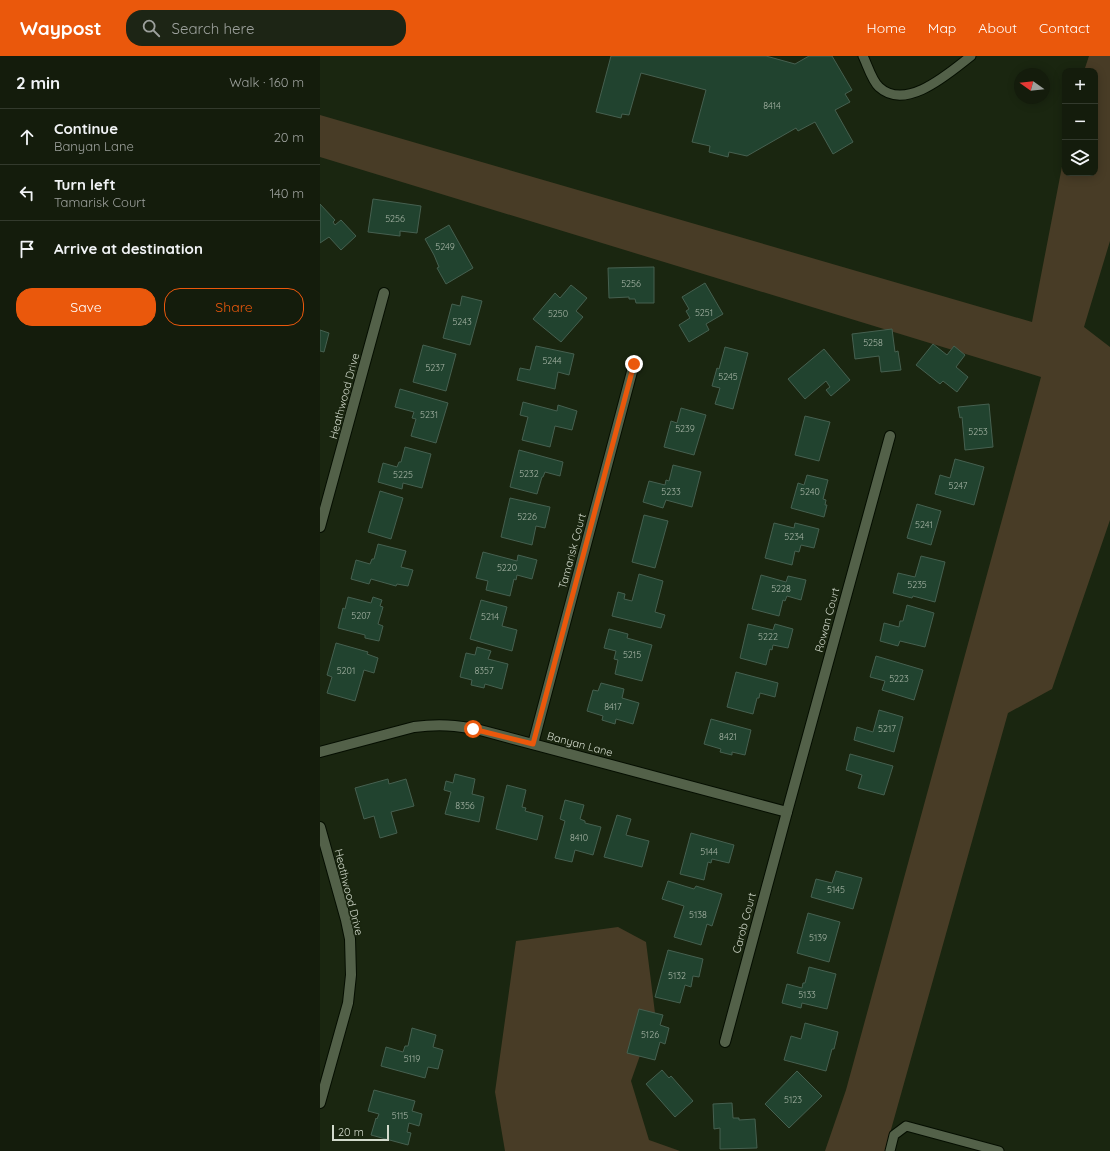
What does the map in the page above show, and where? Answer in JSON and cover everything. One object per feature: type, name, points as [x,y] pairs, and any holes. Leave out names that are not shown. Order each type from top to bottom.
[{"type":"street","name":"Heathwood Drive","points":[[320,527],[384,293]]},
{"type":"street","name":"Tamarisk Court","points":[[533,744],[634,364]]},
{"type":"street","name":"Rowan Court","points":[[787,812],[890,436]]},
{"type":"street","name":"Banyan Lane","points":[[320,752],[407,729],[436,725],[465,727],[787,812]]},
{"type":"street","name":"Carob Court","points":[[725,1042],[787,812]]},
{"type":"street","name":"Heathwood Drive","points":[[320,827],[350,939],[351,976],[348,1003],[320,1103]]},
{"type":"lane","points":[[863,56],[878,86],[892,94],[906,95],[928,88],[971,56]]},
{"type":"lane","points":[[890,1151],[894,1135],[906,1126],[999,1151]]},
{"type":"shaded area","points":[[1089,56],[1110,56],[1110,241],[1084,327],[1110,347],[1110,520],[1052,689],[1008,713],[885,1151],[825,1151],[846,1090],[1041,377],[320,157],[320,115],[1032,322],[1062,167],[1062,176],[1098,176],[1098,68],[1085,68]]},
{"type":"shaded area","points":[[618,927],[646,942],[655,1013],[631,1081],[649,1140],[680,1151],[505,1151],[495,1092],[516,941]]},
{"type":"building","points":[[611,56],[766,56],[795,64],[809,56],[832,56],[852,90],[845,94],[850,102],[835,110],[853,142],[833,154],[815,122],[798,131],[796,128],[747,156],[729,152],[728,157],[709,152],[710,146],[692,142],[706,90],[641,73],[629,115],[622,114],[621,118],[596,112]]},
{"type":"building","points":[[373,199],[421,206],[417,233],[400,231],[400,236],[368,232]]},
{"type":"building","points":[[320,204],[335,220],[333,222],[335,225],[341,220],[356,236],[341,250],[329,237],[320,243]]},
{"type":"building","points":[[449,225],[473,268],[446,284],[437,268],[439,267],[434,255],[425,239]]},
{"type":"building","points":[[654,267],[654,303],[636,303],[635,299],[629,299],[629,297],[609,298],[608,268]]},
{"type":"building","points":[[705,283],[723,314],[706,324],[709,330],[689,342],[679,325],[690,318],[686,311],[689,309],[682,297]]},
{"type":"building","points":[[571,285],[587,298],[576,311],[583,317],[561,342],[533,319],[555,293],[560,298]]},
{"type":"building","points":[[462,296],[482,301],[470,345],[443,338],[452,304],[460,306]]},
{"type":"building","points":[[892,329],[895,352],[898,351],[901,370],[881,372],[879,356],[855,359],[852,334]]},
{"type":"building","points":[[320,330],[329,333],[324,352],[320,351]]},
{"type":"building","points":[[933,344],[947,355],[954,346],[965,355],[956,367],[968,377],[957,392],[943,381],[940,384],[916,365]]},
{"type":"building","points":[[423,345],[456,354],[446,391],[413,382]]},
{"type":"building","points":[[536,346],[574,354],[569,375],[558,372],[555,389],[517,380],[520,368],[530,370]]},
{"type":"building","points":[[725,347],[748,353],[733,409],[715,404],[720,388],[712,386],[717,368],[719,369]]},
{"type":"building","points":[[824,349],[850,380],[831,396],[826,390],[830,387],[826,381],[805,399],[788,379]]},
{"type":"building","points":[[400,389],[448,403],[436,443],[411,436],[416,419],[412,418],[414,412],[395,407]]},
{"type":"building","points":[[523,402],[557,411],[558,405],[577,411],[572,430],[555,426],[550,447],[522,440],[528,417],[520,415]]},
{"type":"building","points":[[989,404],[993,447],[965,450],[962,417],[960,418],[958,407]]},
{"type":"building","points":[[681,408],[706,415],[694,455],[664,447],[671,421],[677,423]]},
{"type":"building","points":[[805,416],[830,422],[819,461],[795,455]]},
{"type":"building","points":[[405,447],[431,454],[422,488],[403,483],[402,489],[378,482],[383,463],[397,467],[399,462],[401,462]]},
{"type":"building","points":[[519,450],[563,462],[560,476],[545,472],[537,494],[510,487]]},
{"type":"building","points":[[955,459],[984,467],[974,505],[935,494],[940,475],[950,478]]},
{"type":"building","points":[[673,465],[701,472],[692,507],[666,500],[663,508],[643,502],[649,481],[665,485],[666,480],[669,481]]},
{"type":"building","points":[[807,475],[828,480],[823,499],[826,500],[825,505],[827,505],[824,517],[791,508],[798,483],[804,485]]},
{"type":"building","points":[[380,491],[403,498],[391,539],[368,532]]},
{"type":"building","points":[[510,498],[550,507],[545,528],[536,526],[532,545],[501,537]]},
{"type":"building","points":[[917,504],[941,511],[931,545],[907,538]]},
{"type":"building","points":[[644,515],[668,521],[655,568],[632,562]]},
{"type":"building","points":[[774,523],[794,528],[795,523],[819,529],[814,548],[801,545],[799,552],[795,551],[792,565],[765,558]]},
{"type":"building","points":[[378,544],[406,551],[401,567],[413,570],[408,586],[397,584],[396,586],[371,579],[369,584],[351,579],[356,560],[370,564],[372,559],[374,559]]},
{"type":"building","points":[[483,552],[517,561],[518,555],[537,560],[532,579],[517,575],[516,580],[514,579],[510,596],[486,590],[488,581],[476,578]]},
{"type":"building","points":[[921,556],[945,562],[935,602],[913,596],[912,598],[893,593],[898,573],[915,577]]},
{"type":"building","points":[[639,574],[663,581],[655,612],[665,615],[661,628],[612,616],[618,592],[625,594],[624,599],[632,601]]},
{"type":"building","points":[[761,575],[786,582],[788,576],[806,580],[801,600],[787,596],[785,601],[783,600],[779,616],[752,609]]},
{"type":"building","points":[[348,597],[371,603],[373,597],[382,600],[380,606],[383,607],[378,624],[383,626],[379,641],[365,638],[365,635],[338,628],[343,608],[345,609]]},
{"type":"building","points":[[481,600],[507,607],[502,626],[517,630],[512,651],[470,639]]},
{"type":"building","points":[[907,605],[934,613],[925,647],[900,641],[898,646],[880,641],[884,623],[899,627],[900,621],[903,621]]},
{"type":"building","points":[[748,624],[773,630],[775,624],[793,629],[788,648],[773,645],[772,650],[770,649],[766,665],[740,658]]},
{"type":"building","points":[[609,629],[628,634],[627,638],[652,645],[642,681],[615,674],[618,660],[614,659],[616,651],[604,648]]},
{"type":"building","points":[[336,643],[368,652],[367,654],[378,658],[374,673],[364,670],[355,701],[327,693],[332,677],[327,675]]},
{"type":"building","points":[[477,647],[491,651],[488,659],[508,664],[502,689],[485,684],[484,688],[471,685],[472,680],[460,677],[466,653],[475,655]]},
{"type":"building","points":[[876,656],[923,670],[914,700],[882,690],[885,681],[870,677]]},
{"type":"building","points":[[736,672],[778,683],[775,697],[760,693],[759,698],[757,698],[753,714],[727,707]]},
{"type":"building","points":[[601,683],[624,689],[622,698],[639,703],[633,724],[616,719],[615,724],[602,720],[603,716],[587,711],[593,690],[598,691]]},
{"type":"building","points":[[879,710],[903,717],[894,752],[854,740],[857,727],[873,732]]},
{"type":"building","points":[[711,719],[751,730],[745,755],[732,752],[732,755],[720,752],[721,749],[704,744]]},
{"type":"building","points":[[850,754],[893,766],[884,795],[858,788],[862,775],[846,770]]},
{"type":"building","points":[[455,774],[475,779],[472,794],[484,797],[479,822],[445,814],[451,792],[444,790],[446,781],[453,783]]},
{"type":"building","points":[[388,779],[389,784],[406,779],[414,806],[391,812],[397,833],[380,838],[374,816],[364,819],[355,788]]},
{"type":"building","points":[[507,785],[526,790],[522,807],[526,808],[525,811],[543,816],[537,840],[496,829]]},
{"type":"building","points":[[565,800],[584,805],[580,819],[585,821],[585,823],[601,827],[593,855],[575,850],[572,862],[555,858],[565,821],[560,819]]},
{"type":"building","points":[[617,815],[631,819],[626,835],[649,841],[642,867],[604,857]]},
{"type":"building","points":[[691,833],[734,845],[729,863],[712,859],[711,863],[708,862],[704,880],[680,874]]},
{"type":"building","points":[[836,871],[862,878],[853,909],[811,897],[816,879],[832,883]]},
{"type":"building","points":[[668,881],[694,889],[696,886],[722,894],[712,926],[707,924],[701,945],[674,937],[684,906],[662,899]]},
{"type":"building","points":[[808,913],[840,922],[829,962],[797,953]]},
{"type":"building","points":[[668,950],[703,959],[699,977],[693,976],[691,987],[685,985],[680,1003],[655,997]]},
{"type":"building","points":[[809,967],[836,974],[827,1009],[802,1003],[801,1008],[782,1003],[787,984],[802,988],[803,983],[805,983]]},
{"type":"building","points":[[639,1009],[663,1015],[660,1025],[669,1028],[665,1044],[660,1042],[655,1060],[627,1053]]},
{"type":"building","points":[[805,1023],[838,1032],[826,1071],[784,1060],[791,1036],[801,1039]]},
{"type":"building","points":[[412,1028],[436,1035],[433,1047],[443,1050],[438,1069],[428,1067],[425,1078],[381,1066],[386,1047],[403,1052],[405,1046],[408,1046]]},
{"type":"building","points":[[662,1070],[669,1078],[671,1076],[693,1101],[675,1117],[646,1084]]},
{"type":"building","points":[[797,1071],[822,1096],[789,1128],[765,1104]]},
{"type":"building","points":[[374,1090],[415,1101],[412,1111],[422,1114],[419,1126],[409,1123],[407,1132],[411,1133],[408,1145],[371,1135],[376,1118],[377,1119],[379,1114],[368,1111]]},
{"type":"building","points":[[732,1103],[733,1118],[739,1118],[739,1120],[755,1119],[757,1148],[720,1149],[720,1128],[714,1129],[713,1104]]},
{"type":"route","points":[[473,729],[533,744],[634,364]]}]
